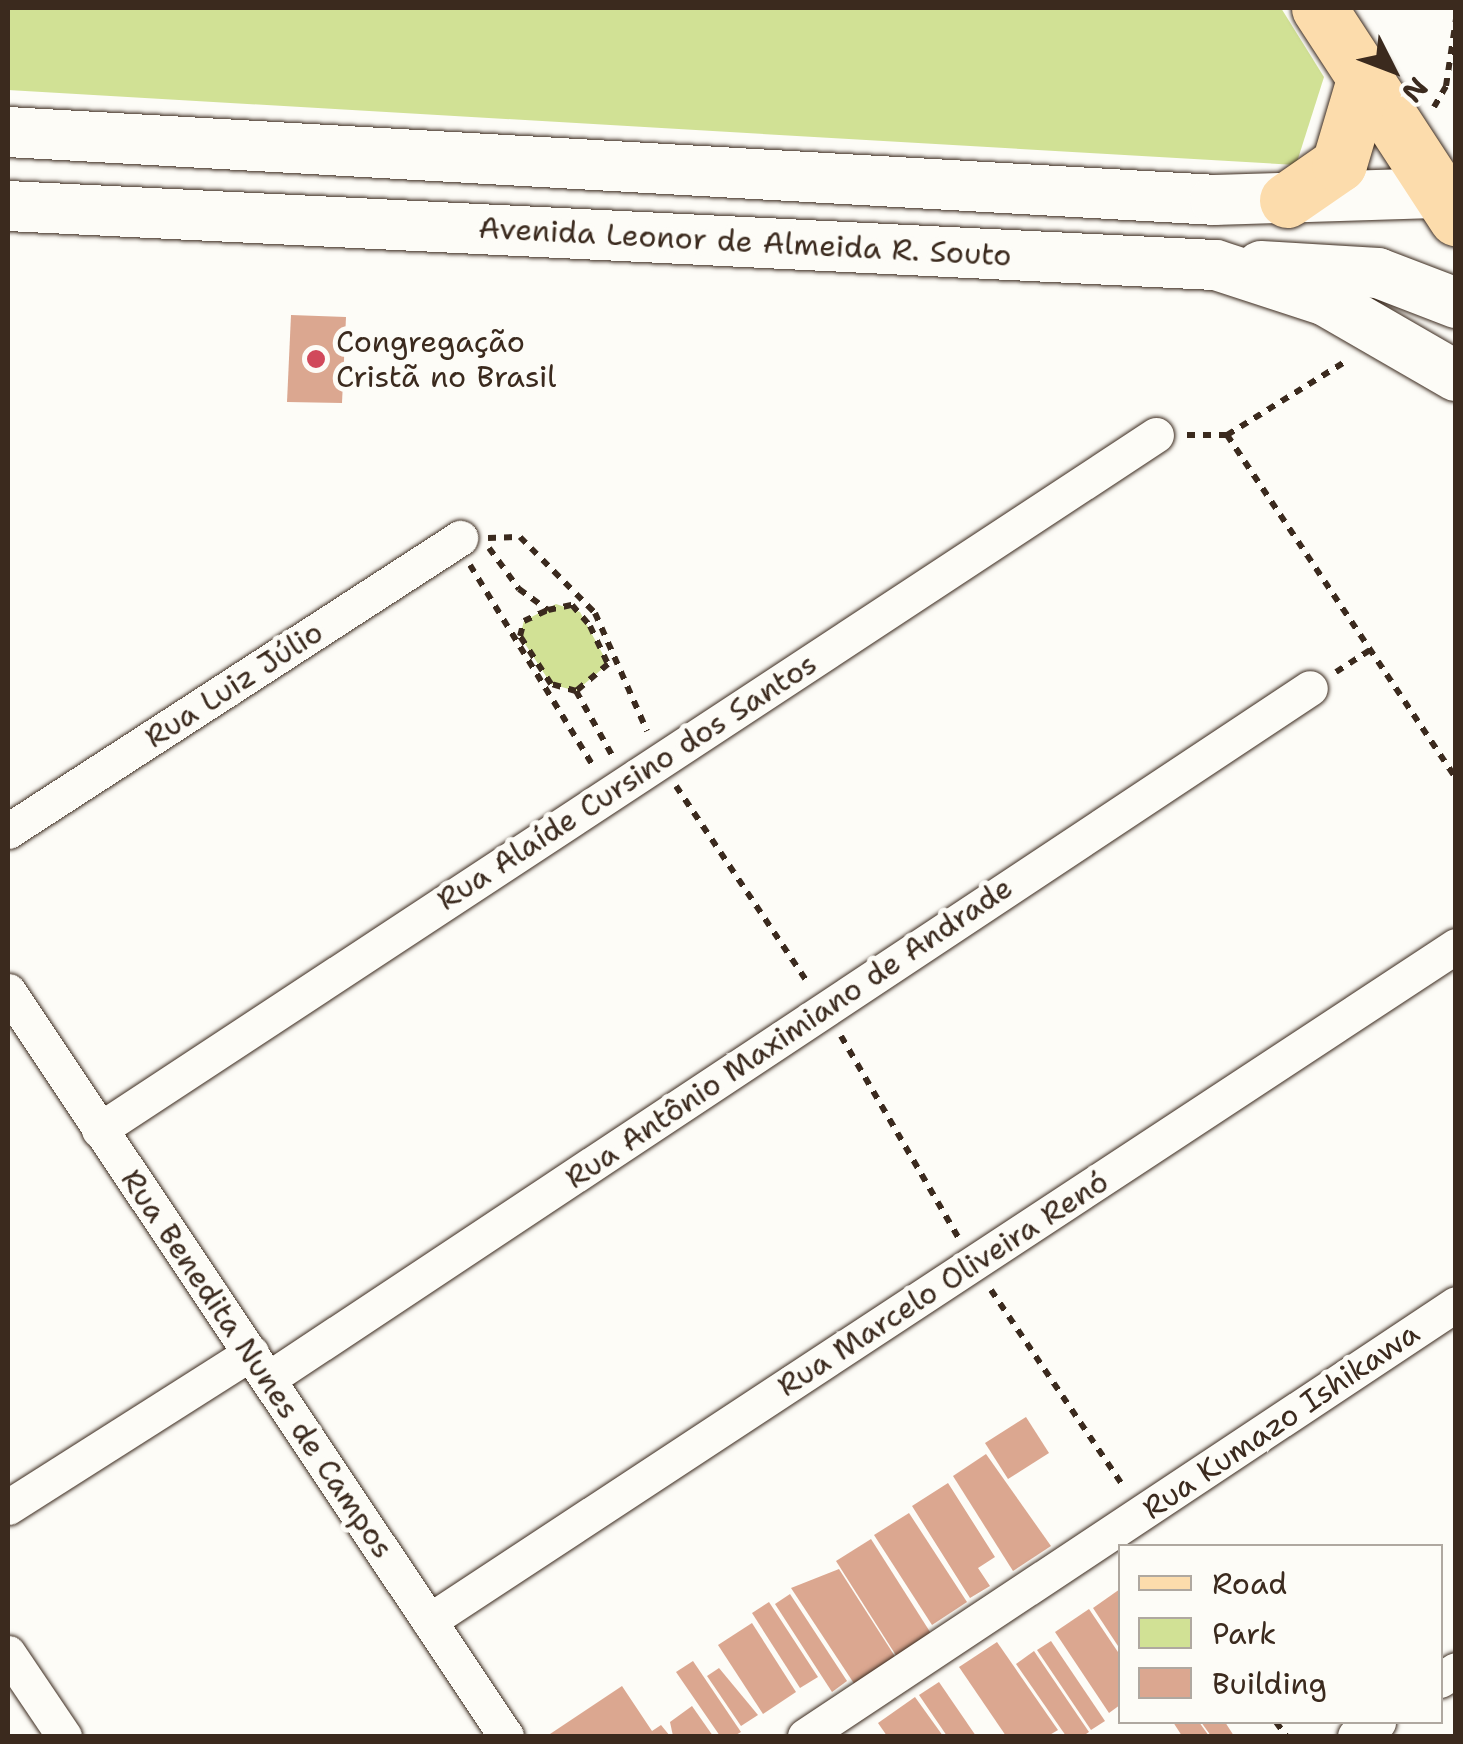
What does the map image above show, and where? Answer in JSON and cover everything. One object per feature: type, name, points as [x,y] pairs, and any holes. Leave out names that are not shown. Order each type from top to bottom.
[{"type":"main road","points":[[1318,8],[1451,202]]},
{"type":"main road","points":[[1287,200],[1338,164],[1365,76]]},
{"type":"main road","points":[[8,132],[1287,200],[1451,202]]},
{"type":"main road","name":"Avenida Leonor de Almeida R. Souto","points":[[8,206],[1216,265],[1326,301],[1456,376]]},
{"type":"main road","points":[[1216,265],[1332,264],[1456,304]]},
{"type":"street","name":"Rua Alaíde Cursino dos Santos","points":[[99,1130],[1156,435]]},
{"type":"street","name":"Rua Luiz Júlio","points":[[8,830],[472,538]]},
{"type":"street","name":"Rua Antônio Maximiano de Andrade","points":[[8,1507],[260,1366],[825,1009],[1310,688]]},
{"type":"street","name":"Rua Marcelo Oliveira Renó","points":[[429,1620],[1456,946]]},
{"type":"street","name":"Rua Benedita Nunes de Campos","points":[[8,991],[506,1736]]},
{"type":"street","name":"Rua Kumazo Ishikawa","points":[[805,1736],[1456,1304]]},
{"type":"street","points":[[8,1653],[64,1736]]},
{"type":"path","points":[[1387,336],[1227,436],[1456,778]]},
{"type":"path","points":[[472,538],[520,536],[595,613],[660,760],[825,1009],[974,1264],[1142,1514]]},
{"type":"path","points":[[472,538],[519,590],[548,610]]},
{"type":"path","points":[[472,538],[476,581],[610,792]]},
{"type":"path","points":[[576,691],[608,664],[580,612],[548,610],[524,621],[520,636],[551,684],[576,691],[610,742],[610,792]]},
{"type":"green space","points":[[8,8],[1281,8],[1324,77],[1296,165],[8,90]]},
{"type":"green space","points":[[556,604],[580,612],[608,664],[576,691],[551,684],[520,636],[524,621]]},
{"type":"building","name":"Congregação Cristã no Brasil","points":[[291,315],[346,317],[342,403],[287,402]]},
{"type":"building","points":[[1026,1417],[1049,1453],[1008,1479],[985,1443]]},
{"type":"building","points":[[986,1454],[1051,1546],[1013,1571],[953,1476]]},
{"type":"building","points":[[948,1483],[995,1557],[978,1568],[990,1586],[970,1598],[912,1506]]},
{"type":"building","points":[[909,1513],[967,1602],[932,1625],[874,1535]]},
{"type":"building","points":[[871,1539],[932,1635],[897,1657],[836,1561]]},
{"type":"building","points":[[839,1569],[896,1658],[855,1685],[791,1588]]},
{"type":"building","points":[[1118,1590],[1118,1646],[1093,1608]]},
{"type":"building","points":[[790,1594],[847,1681],[832,1692],[775,1604]]},
{"type":"building","points":[[769,1602],[818,1677],[800,1688],[752,1613]]},
{"type":"building","points":[[1089,1609],[1118,1652],[1118,1706],[1109,1713],[1055,1632]]},
{"type":"building","points":[[752,1623],[796,1692],[763,1714],[718,1645]]},
{"type":"building","points":[[1051,1641],[1105,1721],[1091,1730],[1037,1650]]},
{"type":"building","points":[[997,1642],[1058,1730],[1048,1736],[1006,1736],[959,1667]]},
{"type":"building","points":[[1034,1651],[1089,1732],[1083,1736],[1066,1736],[1016,1664]]},
{"type":"building","points":[[693,1661],[741,1732],[720,1736],[676,1672]]},
{"type":"building","points":[[719,1668],[758,1715],[741,1726],[707,1676]]},
{"type":"building","points":[[939,1682],[976,1736],[947,1736],[919,1695]]},
{"type":"building","points":[[622,1686],[652,1731],[661,1725],[670,1736],[547,1736]]},
{"type":"building","points":[[915,1697],[943,1736],[887,1736],[878,1723]]},
{"type":"building","points":[[692,1706],[713,1736],[673,1736],[670,1722]]},
{"type":"building","points":[[1174,1724],[1200,1724],[1209,1736],[1182,1736]]},
{"type":"building","points":[[1202,1724],[1226,1724],[1234,1736],[1211,1736]]},
{"type":"place","name":"Congregação Cristã no Brasil","points":[[316,359]]}]
